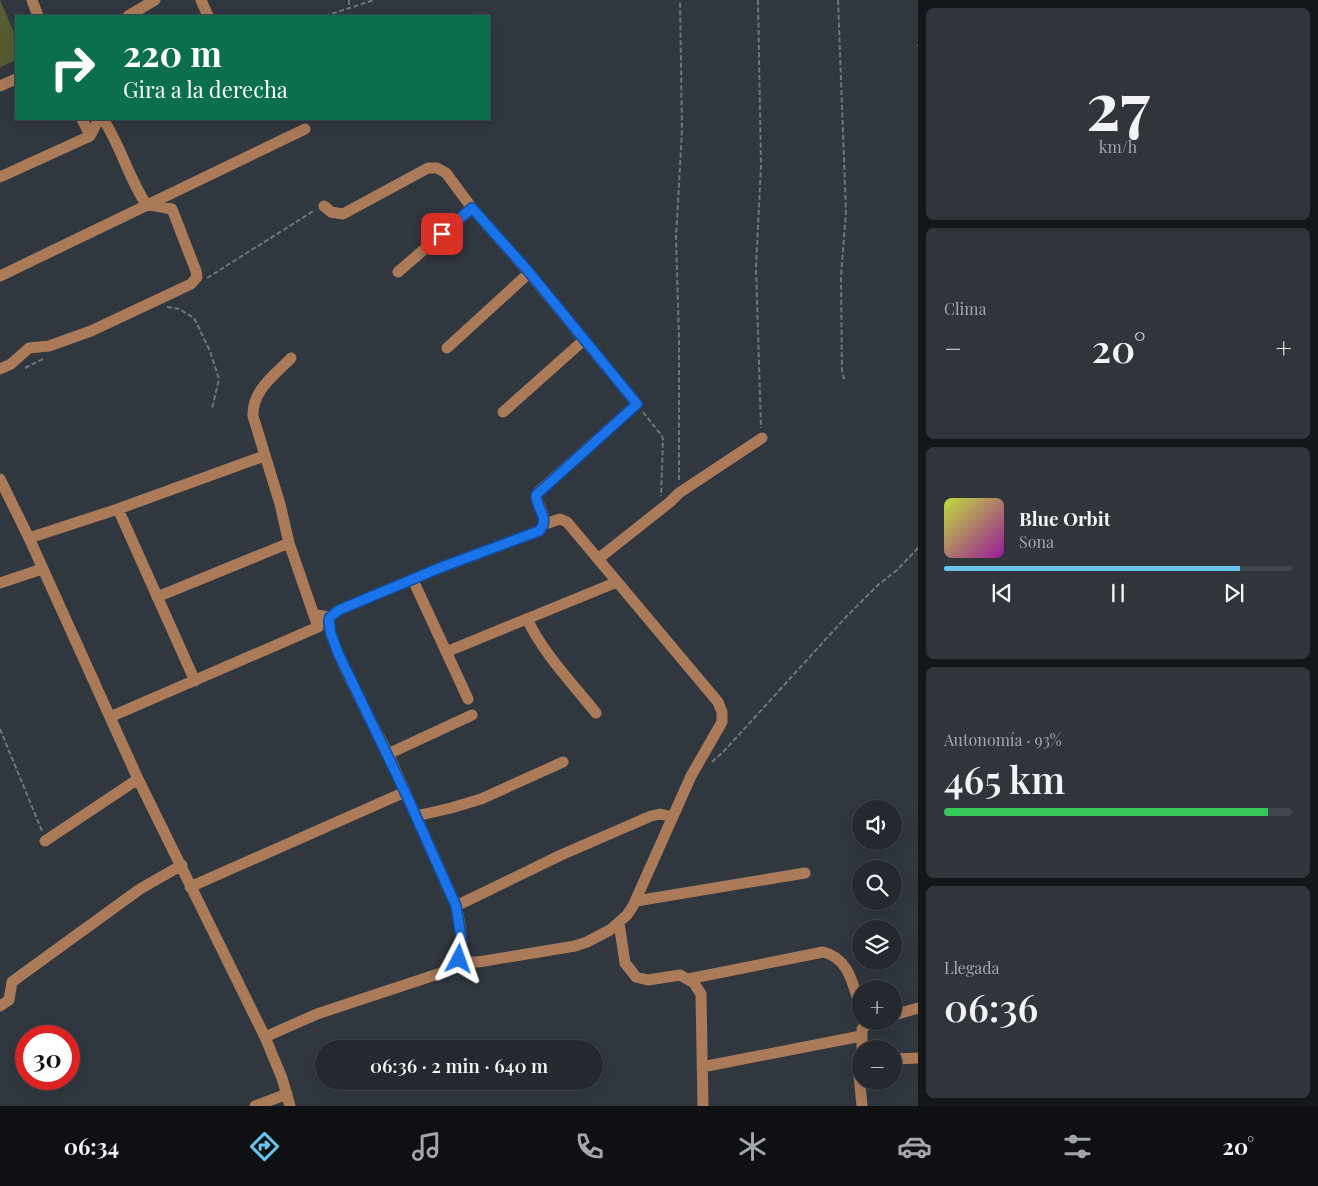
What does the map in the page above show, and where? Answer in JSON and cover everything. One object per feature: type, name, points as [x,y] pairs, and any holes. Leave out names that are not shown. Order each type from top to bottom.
[{"type":"street","points":[[32,0],[38,15]]},
{"type":"street","points":[[130,15],[155,0]]},
{"type":"street","points":[[201,0],[208,15]]},
{"type":"street","points":[[0,86],[15,79]]},
{"type":"street","points":[[82,120],[90,136]]},
{"type":"street","points":[[0,177],[90,136],[98,120]]},
{"type":"street","points":[[0,369],[11,364],[29,348],[49,346],[91,331],[191,284],[195,280],[196,271],[172,209],[146,204],[134,184],[119,146],[104,120]]},
{"type":"street","points":[[0,276],[305,129]]},
{"type":"street","points":[[318,627],[316,616],[330,617],[339,610],[442,567],[535,533],[542,528],[544,523],[536,495],[637,404],[529,272],[472,208],[446,173],[440,169],[432,167],[343,214],[331,212],[324,206]]},
{"type":"street","points":[[398,272],[472,208]]},
{"type":"street","points":[[448,348],[529,272]]},
{"type":"street","points":[[503,412],[584,340]]},
{"type":"street","points":[[291,358],[262,388],[254,402],[253,416],[280,504],[289,543],[318,627]]},
{"type":"street","points":[[598,559],[663,508],[679,492],[762,438]]},
{"type":"street","points":[[29,538],[118,509],[264,456]]},
{"type":"street","points":[[0,479],[29,538],[138,779],[182,865],[190,887],[264,1037],[282,1078],[288,1100],[255,1106]]},
{"type":"street","points":[[118,509],[195,681]]},
{"type":"street","points":[[459,959],[478,962],[574,946],[599,937],[619,923],[636,902],[691,776],[722,722],[722,712],[718,702],[567,522],[560,519],[548,524],[544,523]]},
{"type":"street","points":[[157,597],[289,543]]},
{"type":"street","points":[[0,583],[42,568]]},
{"type":"street","points":[[413,580],[468,700]]},
{"type":"street","points":[[446,652],[617,582]]},
{"type":"street","points":[[264,1037],[317,1014],[442,973],[452,968],[459,959],[461,937],[456,906],[388,754],[338,653],[331,634],[330,617]]},
{"type":"street","points":[[527,619],[542,646],[596,712]]},
{"type":"street","points":[[110,717],[318,627]]},
{"type":"street","points":[[388,754],[472,715]]},
{"type":"street","points":[[416,816],[481,799],[564,762]]},
{"type":"street","points":[[45,841],[138,779]]},
{"type":"street","points":[[190,887],[405,792]]},
{"type":"street","points":[[456,906],[560,855],[651,816],[660,814],[673,817]]},
{"type":"street","points":[[0,1006],[9,1000],[12,982],[140,889],[182,865]]},
{"type":"street","points":[[636,902],[805,873]]},
{"type":"street","points":[[619,923],[625,963],[636,977],[648,980],[680,975],[694,983],[701,994],[702,1106]]},
{"type":"street","points":[[688,979],[823,952],[833,955],[845,964],[852,984]]},
{"type":"street","points":[[902,1012],[918,1008]]},
{"type":"street","points":[[861,1040],[862,1030]]},
{"type":"street","points":[[702,1067],[861,1036]]},
{"type":"street","points":[[902,1059],[918,1058]]},
{"type":"street","points":[[860,1090],[862,1106]]},
{"type":"path","points":[[349,0],[349,8]]},
{"type":"path","points":[[328,15],[374,0]]},
{"type":"path","points":[[679,492],[679,338],[676,238],[682,130],[680,0]]},
{"type":"path","points":[[758,0],[761,166],[756,268],[762,438]]},
{"type":"path","points":[[838,0],[846,212],[841,276],[842,373],[845,381]]},
{"type":"path","points":[[195,280],[201,281],[206,279],[324,206]]},
{"type":"path","points":[[160,309],[168,307],[179,309],[194,318],[210,350],[219,379],[212,409]]},
{"type":"path","points":[[17,372],[52,355]]},
{"type":"path","points":[[637,404],[662,436],[661,500],[663,508]]},
{"type":"path","points":[[712,763],[846,617],[918,548]]},
{"type":"path","points":[[0,730],[45,841]]},
{"type":"green space","points":[[0,0],[15,35],[15,60],[0,67]]},
{"type":"route","points":[[442,234],[472,208],[529,272],[637,404],[536,495],[544,519],[542,528],[539,531],[442,567],[339,610],[330,617],[331,634],[338,653],[388,754],[456,906],[461,937],[459,959]]}]
